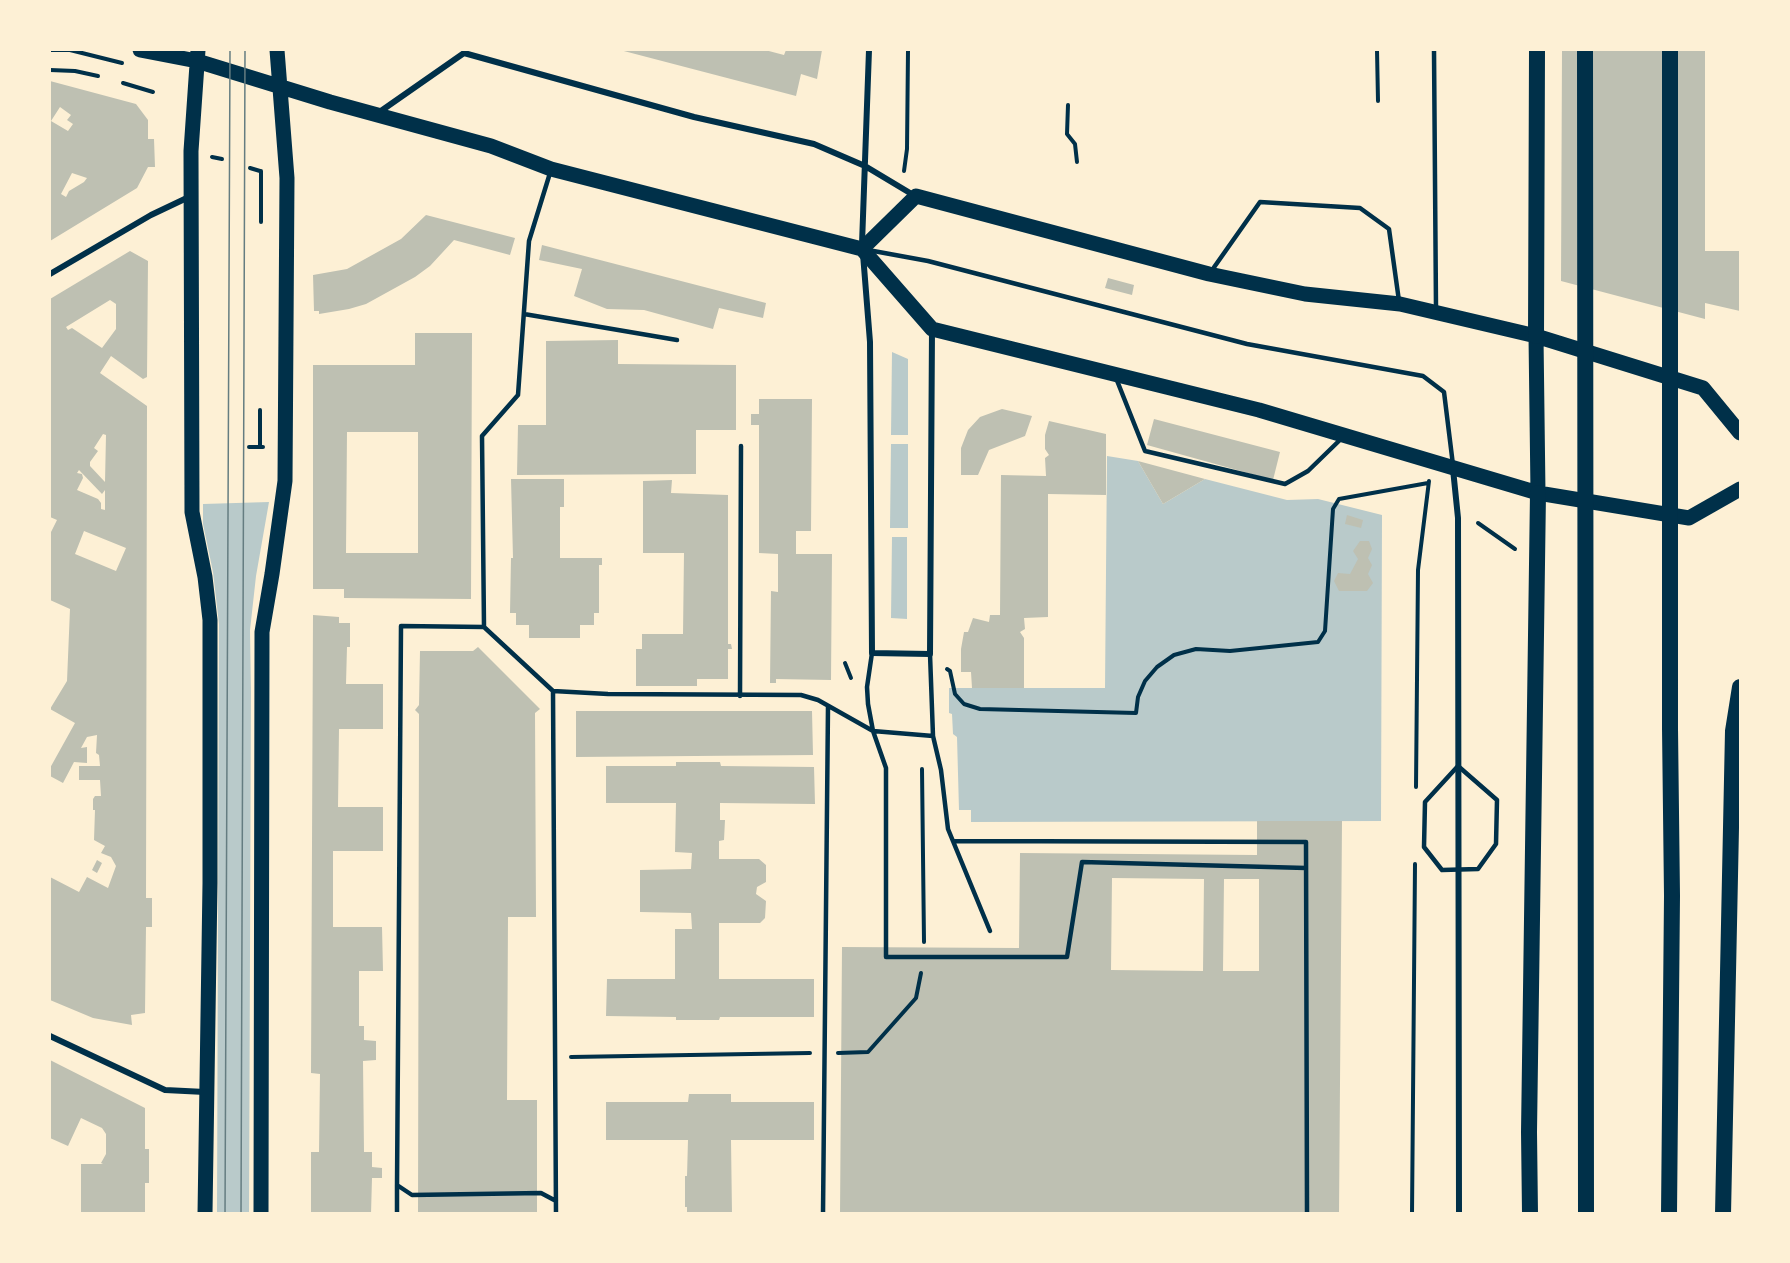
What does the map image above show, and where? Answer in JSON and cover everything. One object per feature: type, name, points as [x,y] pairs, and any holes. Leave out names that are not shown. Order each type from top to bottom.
[{"type":"highway","points":[[1536,336],[1537,50]]},
{"type":"highway","points":[[1585,50],[1586,1214]]},
{"type":"highway","points":[[1670,50],[1672,896],[1670,1214]]},
{"type":"highway","points":[[1530,1214],[1529,1132],[1538,493]]},
{"type":"highway","points":[[1723,1214],[1733,731],[1740,687]]},
{"type":"main road","points":[[140,50],[197,55],[280,87],[491,146],[551,169],[862,249],[932,329],[1259,410],[1538,493],[1689,518],[1740,489]]},
{"type":"main road","points":[[261,1214],[262,632],[285,481],[287,178],[277,50]]},
{"type":"main road","points":[[197,55],[191,151],[192,512],[202,560],[210,620],[210,883],[205,1214]]},
{"type":"main road","points":[[862,249],[916,196],[1209,274],[1305,294],[1400,304],[1536,336],[1703,388],[1740,433]]},
{"type":"main road","points":[[1536,336],[1538,493]]},
{"type":"street","points":[[869,50],[862,249],[870,342],[872,653],[930,654],[932,329]]},
{"type":"street","points":[[377,114],[464,52],[694,117],[814,144],[865,166],[916,196]]},
{"type":"street","points":[[50,274],[151,215],[191,196]]},
{"type":"street","points":[[1453,469],[1458,518],[1459,1214]]},
{"type":"street","points":[[50,1036],[165,1090],[206,1092]]},
{"type":"lane","points":[[1434,50],[1436,312]]},
{"type":"lane","points":[[484,627],[482,436],[518,395],[529,241],[551,169]]},
{"type":"lane","points":[[1209,274],[1260,202],[1360,208],[1389,229],[1400,304]]},
{"type":"lane","points":[[862,249],[928,261],[1247,344],[1423,376],[1444,392],[1453,469]]},
{"type":"lane","points":[[524,314],[676,340]]},
{"type":"lane","points":[[1114,373],[1145,451],[1285,484],[1308,471],[1344,436]]},
{"type":"lane","points":[[740,696],[741,446]]},
{"type":"lane","points":[[397,1214],[401,626],[484,627],[553,691],[608,694],[801,695],[818,699],[873,731],[933,736]]},
{"type":"lane","points":[[872,653],[867,687],[868,704],[873,731],[886,768],[886,957],[1067,957],[1082,862],[1306,868]]},
{"type":"lane","points":[[930,654],[933,736],[941,770],[948,829],[990,931]]},
{"type":"lane","points":[[553,691],[556,1214]]},
{"type":"lane","points":[[824,1214],[828,706]]},
{"type":"lane","points":[[1458,766],[1497,800],[1496,844],[1478,869],[1442,870],[1424,847],[1425,802],[1458,766]]},
{"type":"lane","points":[[953,841],[1306,842],[1307,1214]]},
{"type":"lane","points":[[397,1185],[412,1195],[541,1192],[556,1201]]},
{"type":"path","points":[[50,50],[70,50],[133,66],[156,53]]},
{"type":"path","points":[[908,50],[908,149]]},
{"type":"path","points":[[1377,50],[1378,101]]},
{"type":"path","points":[[50,70],[75,71],[98,76]]},
{"type":"path","points":[[123,83],[153,92]]},
{"type":"path","points":[[1068,105],[1067,134],[1075,144],[1077,162]]},
{"type":"path","points":[[249,168],[270,173]]},
{"type":"path","points":[[261,171],[261,222]]},
{"type":"path","points":[[260,447],[261,410]]},
{"type":"path","points":[[249,447],[269,447]]},
{"type":"path","points":[[950,671],[955,694],[964,704],[980,708],[1136,713],[1138,697],[1145,681],[1157,667],[1174,655],[1196,649],[1230,651],[1318,642],[1325,631],[1333,509],[1339,499],[1428,483],[1418,570],[1416,793]]},
{"type":"path","points":[[1478,523],[1515,549]]},
{"type":"path","points":[[1412,1214],[1415,863]]},
{"type":"shaded area","points":[[892,352],[908,359],[908,435],[891,435]]},
{"type":"shaded area","points":[[891,444],[908,444],[908,528],[890,528]]},
{"type":"shaded area","points":[[1107,456],[1138,461],[1163,504],[1205,479],[1287,500],[1318,499],[1382,515],[1381,821],[971,822],[971,810],[959,810],[957,737],[953,734],[952,714],[949,713],[949,688],[1105,688]]},
{"type":"shaded area","points":[[269,502],[256,576],[250,630],[249,1213],[217,1213],[219,624],[213,572],[203,524],[203,504]]},
{"type":"shaded area","points":[[892,537],[907,537],[907,619],[891,618]]},
{"type":"building","points":[[620,50],[765,50],[784,55],[786,50],[822,50],[817,79],[801,74],[796,96]]},
{"type":"building","points":[[1562,50],[1705,50],[1705,251],[1740,251],[1740,311],[1705,303],[1705,319],[1561,281]]},
{"type":"building","points":[[50,81],[136,104],[148,120],[148,139],[154,139],[155,167],[148,167],[137,188],[50,241]],"holes":[[[60,107],[71,115],[67,120],[73,124],[68,131],[51,121]],[[72,173],[87,178],[69,191],[66,197],[61,194]]]},
{"type":"building","points":[[426,215],[515,238],[510,255],[454,240],[430,266],[415,277],[366,304],[319,314],[319,311],[314,311],[313,275],[347,269],[401,239]]},
{"type":"building","points":[[542,245],[766,303],[763,318],[719,308],[713,329],[644,310],[607,309],[574,296],[582,269],[539,260]]},
{"type":"building","points":[[130,251],[148,261],[147,377],[143,379],[111,356],[100,373],[147,406],[146,898],[152,898],[152,927],[146,927],[145,1013],[131,1015],[132,1025],[93,1018],[50,1000],[50,877],[79,892],[87,877],[108,888],[116,866],[111,857],[101,853],[105,846],[94,840],[93,799],[95,796],[101,796],[100,780],[79,780],[79,766],[100,766],[99,755],[96,753],[97,735],[87,737],[81,748],[87,747],[87,763],[74,762],[63,783],[50,776],[50,768],[75,723],[50,709],[67,681],[70,609],[50,600],[50,534],[57,520],[50,517],[50,299]],"holes":[[[110,300],[116,304],[116,329],[102,348],[72,328],[68,330],[66,327]],[[103,434],[106,435],[105,482],[90,466],[90,462],[98,451],[94,448]],[[79,470],[102,494],[105,490],[105,510],[101,509],[98,499],[77,490],[83,478],[82,474],[77,473]],[[84,531],[126,548],[116,571],[75,554]]]},
{"type":"building","points":[[1108,278],[1134,285],[1132,295],[1105,288]]},
{"type":"building","points":[[415,333],[472,333],[471,599],[344,598],[344,589],[313,589],[313,365],[415,365]],"holes":[[[347,432],[418,432],[418,553],[346,553]]]},
{"type":"building","points":[[618,340],[618,364],[736,365],[736,430],[696,430],[696,474],[517,475],[518,425],[546,425],[546,341]]},
{"type":"building","points":[[759,399],[812,399],[811,531],[796,531],[796,554],[832,554],[831,680],[776,679],[776,683],[770,683],[771,591],[778,592],[778,554],[759,553],[759,425],[751,425],[751,414],[759,414]]},
{"type":"building","points":[[1002,409],[1032,416],[1025,436],[989,450],[978,475],[961,475],[961,448],[968,430],[980,417]]},
{"type":"building","points":[[1154,419],[1280,452],[1273,480],[1147,445]]},
{"type":"building","points":[[1049,421],[1106,434],[1106,495],[1048,494],[1048,617],[1024,618],[1025,629],[1020,632],[1024,638],[1024,688],[972,688],[971,672],[961,672],[964,632],[968,632],[973,618],[989,622],[990,615],[1000,615],[1001,475],[1046,476],[1045,458],[1049,455],[1045,449],[1045,435]]},
{"type":"building","points":[[1138,461],[1205,479],[1163,504]]},
{"type":"building","points":[[511,479],[564,479],[564,507],[560,507],[560,558],[602,558],[602,565],[599,565],[599,613],[594,613],[594,625],[580,625],[580,638],[529,638],[529,625],[516,625],[516,613],[510,613],[511,558],[513,558]]},
{"type":"building","points":[[672,480],[671,493],[728,495],[728,644],[731,644],[732,649],[728,649],[728,679],[697,679],[697,686],[636,686],[636,649],[642,649],[642,634],[683,634],[684,553],[643,553],[643,481]]},
{"type":"building","points":[[1347,515],[1363,520],[1361,528],[1345,524]]},
{"type":"building","points":[[1360,541],[1369,541],[1372,549],[1368,558],[1372,565],[1368,574],[1373,583],[1367,591],[1339,591],[1334,581],[1338,573],[1350,574],[1358,559],[1353,551]]},
{"type":"building","points":[[313,615],[339,617],[339,623],[350,623],[346,684],[383,684],[383,729],[339,729],[338,807],[383,807],[383,851],[333,851],[333,927],[382,927],[383,971],[359,971],[359,1026],[364,1026],[364,1040],[376,1041],[376,1060],[363,1061],[364,1152],[372,1152],[372,1167],[382,1168],[382,1178],[372,1178],[371,1214],[311,1214],[311,1152],[319,1152],[320,1074],[311,1073]]},
{"type":"building","points":[[478,647],[540,709],[535,713],[536,917],[508,917],[507,1100],[537,1100],[537,1214],[418,1214],[419,714],[415,710],[419,705],[420,651],[473,651]]},
{"type":"building","points":[[576,711],[812,711],[813,755],[576,757]]},
{"type":"building","points":[[676,762],[720,762],[721,766],[814,767],[815,804],[720,803],[720,820],[725,820],[724,840],[719,841],[719,859],[759,859],[766,865],[766,882],[757,887],[756,894],[766,901],[765,918],[760,923],[719,923],[719,979],[814,979],[814,1017],[720,1017],[719,1020],[676,1020],[676,1017],[606,1016],[607,979],[675,979],[675,929],[692,929],[691,913],[640,912],[640,870],[691,869],[692,853],[675,852],[676,803],[606,803],[606,766],[676,766]]},
{"type":"building","points":[[1257,821],[1342,821],[1339,1214],[840,1214],[842,947],[1019,948],[1020,853],[1257,855]],"holes":[[[1112,878],[1204,879],[1203,971],[1111,970]],[[1224,879],[1259,879],[1259,971],[1223,971]]]},
{"type":"building","points":[[97,860],[102,863],[97,873],[92,870]]},
{"type":"building","points":[[50,1060],[145,1108],[145,1149],[149,1149],[149,1183],[145,1183],[145,1214],[81,1214],[81,1164],[103,1164],[101,1163],[106,1154],[106,1134],[102,1128],[81,1118],[68,1146],[50,1138]]},
{"type":"building","points":[[689,1094],[731,1094],[731,1102],[814,1102],[814,1140],[731,1140],[732,1214],[687,1214],[685,1176],[687,1176],[688,1140],[606,1140],[606,1102],[688,1102]]},
{"type":"tram line","points":[[225,1214],[230,50]]},
{"type":"tram line","points":[[241,1214],[245,50]]}]
